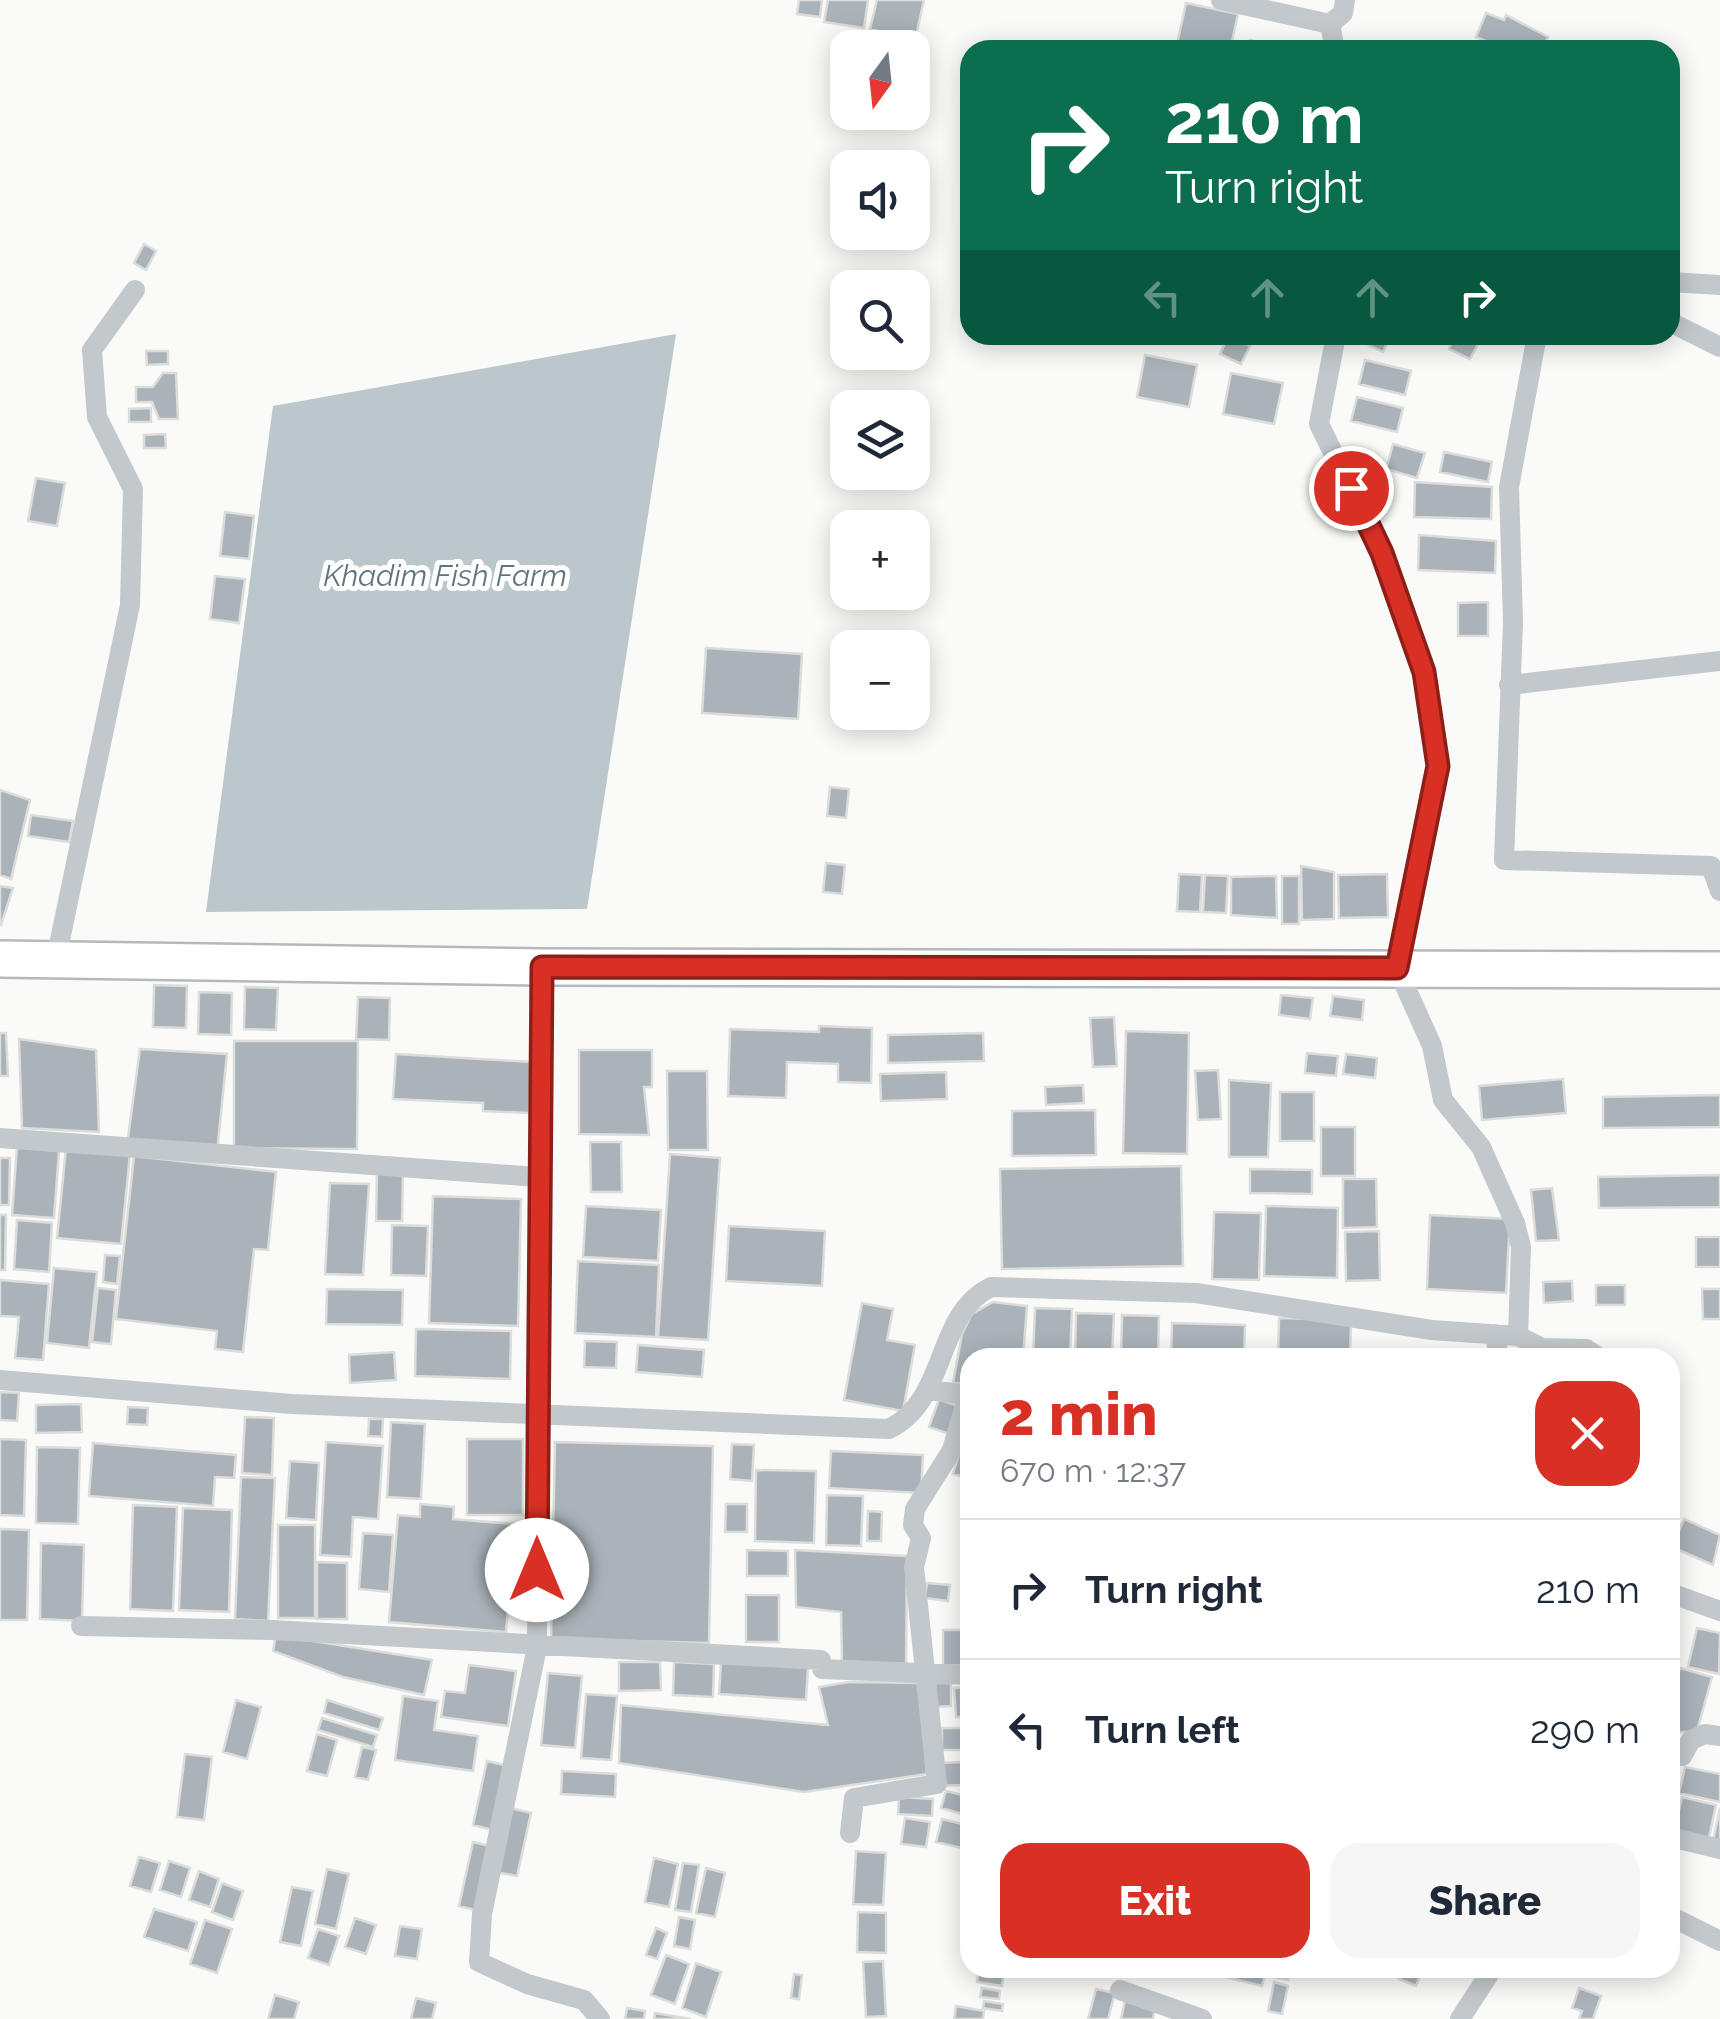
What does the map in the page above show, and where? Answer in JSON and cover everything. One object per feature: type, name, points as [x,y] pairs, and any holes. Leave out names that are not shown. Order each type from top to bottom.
[{"type":"highway","points":[[0,958],[542,967],[1720,970]]},
{"type":"street","points":[[1221,0],[1330,24]]},
{"type":"street","points":[[1330,24],[1343,13],[1345,0]]},
{"type":"street","points":[[1330,24],[1332,40]]},
{"type":"street","points":[[1680,283],[1720,286]]},
{"type":"street","points":[[56,960],[130,605],[133,489],[98,417],[92,350],[134,290]]},
{"type":"street","points":[[1680,327],[1720,347]]},
{"type":"street","points":[[1334,345],[1320,424],[1382,553],[1418,655],[1438,766],[1397,968],[1432,1046],[1442,1100],[1482,1147],[1515,1223],[1521,1247],[1518,1336]]},
{"type":"street","points":[[1536,345],[1509,486],[1513,622],[1504,860],[1711,866],[1720,891]]},
{"type":"street","points":[[1509,685],[1720,661]]},
{"type":"street","points":[[542,967],[537,1647],[482,1914],[480,1962],[527,1984],[584,2000],[600,2019]]},
{"type":"street","points":[[0,1138],[538,1177]]},
{"type":"street","points":[[0,1380],[292,1404],[889,1429],[910,1418],[929,1390],[956,1322],[978,1294],[992,1287],[1196,1293],[1432,1330],[1518,1336],[1542,1348]]},
{"type":"street","points":[[1495,1334],[1497,1348]]},
{"type":"street","points":[[929,1390],[960,1394]]},
{"type":"street","points":[[850,1832],[854,1798],[938,1784],[914,1567],[920,1538],[913,1525],[915,1510],[952,1450],[960,1424]]},
{"type":"street","points":[[1680,1596],[1720,1611]]},
{"type":"street","points":[[81,1626],[272,1630],[821,1660],[822,1669],[960,1674]]},
{"type":"street","points":[[1680,1756],[1690,1740],[1705,1734],[1720,1736]]},
{"type":"street","points":[[1680,1839],[1720,1850]]},
{"type":"street","points":[[1680,1921],[1720,1941]]},
{"type":"street","points":[[1460,2019],[1487,1978]]},
{"type":"street","points":[[1120,1990],[1202,2019]]},
{"type":"water","name":"Khadim Fish Farm","points":[[676,334],[587,909],[206,912],[273,406]]},
{"type":"building","points":[[799,0],[822,0],[820,17],[797,14]]},
{"type":"building","points":[[828,0],[868,0],[864,28],[824,22]]},
{"type":"building","points":[[877,0],[924,0],[917,30],[870,29]]},
{"type":"building","points":[[1186,3],[1238,14],[1232,40],[1178,40]]},
{"type":"building","points":[[1486,13],[1504,20],[1506,15],[1548,37],[1483,40],[1476,37]]},
{"type":"building","points":[[144,244],[156,251],[146,270],[134,263]]},
{"type":"building","points":[[1224,345],[1250,346],[1241,364],[1220,354]]},
{"type":"building","points":[[1451,345],[1477,345],[1470,359],[1449,349]]},
{"type":"building","points":[[146,351],[168,351],[168,364],[147,365]]},
{"type":"building","points":[[1145,355],[1197,365],[1189,407],[1137,397]]},
{"type":"building","points":[[1365,360],[1411,371],[1405,395],[1359,384]]},
{"type":"building","points":[[163,373],[176,373],[178,419],[159,419],[152,402],[136,402],[136,387],[153,387]]},
{"type":"building","points":[[1231,373],[1283,383],[1274,424],[1223,414]]},
{"type":"building","points":[[1357,397],[1403,408],[1397,432],[1351,421]]},
{"type":"building","points":[[151,408],[151,422],[129,422],[129,409]]},
{"type":"building","points":[[165,434],[166,448],[144,448],[144,435]]},
{"type":"building","points":[[1393,444],[1425,453],[1417,478],[1386,469]]},
{"type":"building","points":[[1444,452],[1492,462],[1488,482],[1440,472]]},
{"type":"building","points":[[36,478],[65,483],[57,526],[28,521]]},
{"type":"building","points":[[1415,482],[1492,487],[1491,519],[1414,517]]},
{"type":"building","points":[[225,512],[254,516],[249,559],[220,556]]},
{"type":"building","points":[[1419,535],[1496,541],[1495,573],[1418,570]]},
{"type":"building","points":[[215,576],[245,579],[239,623],[210,619]]},
{"type":"building","points":[[1488,602],[1488,636],[1458,636],[1458,603]]},
{"type":"building","points":[[706,648],[802,654],[798,719],[702,713]]},
{"type":"building","points":[[830,787],[849,789],[846,818],[827,816]]},
{"type":"building","points":[[0,790],[30,800],[11,879],[0,875]]},
{"type":"building","points":[[31,815],[73,821],[69,842],[28,836]]},
{"type":"building","points":[[826,863],[845,865],[842,894],[823,892]]},
{"type":"building","points":[[1301,866],[1334,872],[1334,919],[1302,920]]},
{"type":"building","points":[[1179,874],[1202,875],[1200,912],[1177,911]]},
{"type":"building","points":[[1387,874],[1388,917],[1339,918],[1338,875]]},
{"type":"building","points":[[1205,875],[1228,876],[1226,913],[1203,912]]},
{"type":"building","points":[[1276,876],[1277,918],[1231,915],[1231,877]]},
{"type":"building","points":[[1282,876],[1299,876],[1299,924],[1282,924]]},
{"type":"building","points":[[0,886],[13,888],[1,925],[0,925]]},
{"type":"building","points":[[154,985],[187,986],[186,1028],[153,1027]]},
{"type":"building","points":[[245,987],[278,988],[276,1030],[244,1029]]},
{"type":"building","points":[[199,992],[232,993],[231,1035],[198,1034]]},
{"type":"building","points":[[1281,995],[1313,998],[1310,1019],[1279,1015]]},
{"type":"building","points":[[1333,996],[1364,1000],[1362,1020],[1330,1016]]},
{"type":"building","points":[[358,997],[390,998],[389,1040],[356,1039]]},
{"type":"building","points":[[1114,1017],[1117,1066],[1093,1067],[1090,1018]]},
{"type":"building","points":[[819,1026],[872,1028],[871,1083],[838,1082],[838,1064],[787,1062],[786,1098],[728,1096],[730,1029],[819,1032]]},
{"type":"building","points":[[1126,1031],[1189,1033],[1187,1154],[1123,1153]]},
{"type":"building","points":[[0,1033],[6,1033],[8,1076],[0,1076]]},
{"type":"building","points":[[983,1033],[984,1061],[888,1063],[888,1035]]},
{"type":"building","points":[[19,1039],[96,1050],[99,1132],[22,1128]]},
{"type":"building","points":[[234,1041],[358,1041],[357,1149],[234,1148]]},
{"type":"building","points":[[140,1049],[227,1054],[217,1153],[127,1145]]},
{"type":"building","points":[[579,1050],[652,1050],[652,1087],[644,1087],[649,1135],[579,1134]]},
{"type":"building","points":[[1307,1053],[1338,1056],[1336,1076],[1305,1073]]},
{"type":"building","points":[[396,1054],[532,1062],[529,1113],[483,1111],[483,1103],[393,1099]]},
{"type":"building","points":[[1346,1054],[1377,1058],[1375,1078],[1343,1074]]},
{"type":"building","points":[[1218,1070],[1221,1119],[1198,1120],[1195,1071]]},
{"type":"building","points":[[667,1071],[707,1071],[708,1150],[668,1150]]},
{"type":"building","points":[[946,1072],[947,1099],[881,1101],[880,1074]]},
{"type":"building","points":[[1563,1079],[1566,1113],[1482,1120],[1479,1086]]},
{"type":"building","points":[[1229,1080],[1271,1083],[1268,1157],[1229,1157]]},
{"type":"building","points":[[1083,1085],[1084,1103],[1046,1105],[1045,1087]]},
{"type":"building","points":[[1280,1092],[1314,1092],[1314,1141],[1280,1141]]},
{"type":"building","points":[[1720,1095],[1720,1127],[1603,1128],[1603,1097]]},
{"type":"building","points":[[1095,1110],[1096,1155],[1012,1156],[1012,1111]]},
{"type":"building","points":[[1321,1127],[1355,1127],[1355,1176],[1321,1176]]},
{"type":"building","points":[[590,1142],[621,1142],[622,1192],[591,1192]]},
{"type":"building","points":[[17,1147],[59,1151],[54,1218],[12,1215]]},
{"type":"building","points":[[66,1148],[130,1154],[121,1244],[57,1238]]},
{"type":"building","points":[[670,1154],[720,1158],[708,1340],[658,1337]]},
{"type":"building","points":[[134,1156],[276,1172],[268,1250],[254,1249],[243,1352],[215,1349],[217,1331],[116,1319]]},
{"type":"building","points":[[0,1158],[10,1158],[9,1205],[0,1205]]},
{"type":"building","points":[[1181,1166],[1183,1266],[1002,1269],[1000,1169]]},
{"type":"building","points":[[1250,1169],[1312,1170],[1312,1194],[1250,1193]]},
{"type":"building","points":[[377,1171],[403,1172],[402,1221],[376,1221]]},
{"type":"building","points":[[1720,1175],[1720,1207],[1599,1208],[1598,1177]]},
{"type":"building","points":[[1343,1179],[1376,1179],[1377,1227],[1343,1228]]},
{"type":"building","points":[[330,1183],[369,1184],[363,1275],[325,1274]]},
{"type":"building","points":[[1552,1188],[1559,1240],[1536,1241],[1531,1190]]},
{"type":"building","points":[[433,1196],[521,1199],[518,1326],[429,1323]]},
{"type":"building","points":[[586,1206],[661,1210],[658,1261],[583,1257]]},
{"type":"building","points":[[1266,1206],[1338,1208],[1337,1278],[1264,1276]]},
{"type":"building","points":[[1214,1212],[1261,1213],[1259,1280],[1212,1279]]},
{"type":"building","points":[[0,1215],[6,1215],[5,1270],[0,1270]]},
{"type":"building","points":[[1430,1215],[1510,1219],[1506,1293],[1427,1289]]},
{"type":"building","points":[[17,1220],[52,1223],[49,1272],[14,1269]]},
{"type":"building","points":[[392,1225],[428,1226],[426,1276],[391,1275]]},
{"type":"building","points":[[729,1226],[825,1231],[822,1286],[726,1281]]},
{"type":"building","points":[[1379,1231],[1380,1280],[1346,1281],[1345,1232]]},
{"type":"building","points":[[1696,1237],[1720,1237],[1720,1267],[1696,1267]]},
{"type":"building","points":[[105,1255],[120,1256],[117,1284],[103,1282]]},
{"type":"building","points":[[578,1261],[659,1265],[656,1337],[575,1333]]},
{"type":"building","points":[[54,1268],[97,1272],[89,1348],[47,1343]]},
{"type":"building","points":[[0,1280],[49,1284],[43,1360],[15,1358],[19,1317],[0,1316]]},
{"type":"building","points":[[1572,1281],[1573,1301],[1544,1303],[1543,1282]]},
{"type":"building","points":[[1596,1285],[1625,1285],[1625,1305],[1596,1305]]},
{"type":"building","points":[[98,1288],[116,1290],[111,1344],[92,1342]]},
{"type":"building","points":[[327,1289],[403,1290],[402,1325],[326,1324]]},
{"type":"building","points":[[1702,1289],[1720,1289],[1720,1319],[1703,1319]]},
{"type":"building","points":[[993,1302],[1027,1306],[1024,1348],[960,1348],[960,1383],[953,1383],[962,1334],[972,1314]]},
{"type":"building","points":[[862,1303],[893,1309],[887,1340],[915,1345],[903,1411],[844,1400]]},
{"type":"building","points":[[1035,1308],[1072,1309],[1070,1348],[1033,1348]]},
{"type":"building","points":[[1076,1313],[1114,1314],[1112,1348],[1075,1348]]},
{"type":"building","points":[[1122,1315],[1159,1316],[1158,1348],[1121,1348]]},
{"type":"building","points":[[1279,1318],[1351,1320],[1350,1348],[1278,1348]]},
{"type":"building","points":[[1172,1323],[1245,1325],[1244,1348],[1171,1348]]},
{"type":"building","points":[[416,1329],[511,1331],[510,1379],[415,1376]]},
{"type":"building","points":[[585,1341],[617,1342],[616,1368],[584,1367]]},
{"type":"building","points":[[638,1345],[704,1350],[702,1377],[636,1372]]},
{"type":"building","points":[[394,1352],[396,1380],[350,1383],[349,1355]]},
{"type":"building","points":[[0,1392],[19,1393],[17,1421],[0,1420]]},
{"type":"building","points":[[939,1399],[960,1407],[952,1435],[929,1427]]},
{"type":"building","points":[[81,1404],[82,1432],[36,1433],[36,1405]]},
{"type":"building","points":[[128,1407],[148,1408],[147,1425],[127,1424]]},
{"type":"building","points":[[245,1417],[274,1418],[272,1475],[242,1473]]},
{"type":"building","points":[[369,1419],[383,1419],[382,1437],[368,1436]]},
{"type":"building","points":[[391,1422],[425,1424],[421,1499],[387,1497]]},
{"type":"building","points":[[0,1439],[26,1440],[24,1516],[0,1515]]},
{"type":"building","points":[[467,1439],[523,1439],[523,1515],[467,1515]]},
{"type":"building","points":[[326,1442],[383,1446],[378,1519],[353,1517],[351,1557],[320,1555]]},
{"type":"building","points":[[555,1442],[713,1446],[709,1643],[551,1639]]},
{"type":"building","points":[[93,1443],[236,1455],[234,1478],[215,1477],[213,1506],[89,1496]]},
{"type":"building","points":[[732,1444],[754,1445],[752,1481],[730,1479]]},
{"type":"building","points":[[37,1447],[80,1448],[78,1524],[36,1523]]},
{"type":"building","points":[[831,1451],[923,1455],[921,1493],[829,1488]]},
{"type":"building","points":[[960,1451],[960,1476],[953,1474]]},
{"type":"building","points":[[290,1461],[319,1463],[316,1520],[286,1518]]},
{"type":"building","points":[[756,1470],[816,1471],[814,1543],[755,1541]]},
{"type":"building","points":[[241,1477],[275,1478],[268,1621],[235,1619]]},
{"type":"building","points":[[827,1495],[863,1496],[861,1546],[826,1545]]},
{"type":"building","points":[[420,1504],[454,1507],[453,1519],[527,1525],[525,1557],[512,1556],[506,1632],[389,1622],[398,1515],[420,1517]]},
{"type":"building","points":[[726,1504],[747,1504],[747,1532],[725,1532]]},
{"type":"building","points":[[133,1505],[177,1507],[173,1611],[130,1609]]},
{"type":"building","points":[[183,1508],[232,1510],[229,1612],[179,1610]]},
{"type":"building","points":[[868,1511],[882,1512],[881,1541],[867,1541]]},
{"type":"building","points":[[1684,1519],[1720,1535],[1713,1565],[1680,1551]]},
{"type":"building","points":[[278,1525],[315,1525],[315,1618],[278,1618]]},
{"type":"building","points":[[0,1529],[29,1530],[27,1620],[0,1620]]},
{"type":"building","points":[[363,1533],[393,1535],[389,1592],[359,1589]]},
{"type":"building","points":[[41,1543],[84,1545],[82,1621],[40,1619]]},
{"type":"building","points":[[747,1550],[788,1551],[788,1576],[747,1576]]},
{"type":"building","points":[[795,1550],[907,1556],[906,1665],[842,1661],[841,1612],[796,1607]]},
{"type":"building","points":[[317,1562],[347,1563],[347,1619],[317,1619]]},
{"type":"building","points":[[927,1583],[950,1585],[948,1601],[925,1598]]},
{"type":"building","points":[[746,1595],[779,1595],[779,1642],[746,1642]]},
{"type":"building","points":[[1697,1628],[1720,1633],[1719,1674],[1688,1667]]},
{"type":"building","points":[[943,1630],[960,1630],[960,1666],[943,1665]]},
{"type":"building","points":[[276,1635],[432,1660],[424,1695],[343,1677],[273,1651]]},
{"type":"building","points":[[619,1662],[660,1662],[661,1690],[619,1691]]},
{"type":"building","points":[[674,1662],[714,1664],[713,1697],[673,1695]]},
{"type":"building","points":[[721,1662],[808,1667],[806,1700],[719,1694]]},
{"type":"building","points":[[469,1665],[516,1671],[508,1726],[441,1717],[445,1691],[465,1693]]},
{"type":"building","points":[[1680,1668],[1712,1677],[1697,1731],[1680,1732]]},
{"type":"building","points":[[548,1673],[582,1676],[575,1748],[541,1745]]},
{"type":"building","points":[[849,1682],[920,1683],[927,1774],[804,1792],[619,1763],[621,1705],[828,1725],[819,1687]]},
{"type":"building","points":[[935,1683],[951,1683],[951,1706],[935,1707]]},
{"type":"building","points":[[954,1688],[960,1688],[960,1717],[956,1717]]},
{"type":"building","points":[[586,1694],[617,1696],[611,1760],[581,1758]]},
{"type":"building","points":[[403,1696],[438,1701],[434,1730],[478,1736],[473,1771],[395,1760]]},
{"type":"building","points":[[236,1700],[261,1707],[247,1759],[223,1752]]},
{"type":"building","points":[[327,1700],[383,1718],[379,1730],[324,1713]]},
{"type":"building","points":[[322,1718],[377,1735],[373,1747],[318,1730]]},
{"type":"building","points":[[942,1728],[960,1728],[960,1750],[942,1750]]},
{"type":"building","points":[[317,1734],[337,1740],[327,1776],[307,1771]]},
{"type":"building","points":[[362,1747],[376,1750],[368,1780],[355,1777]]},
{"type":"building","points":[[185,1754],[212,1757],[204,1820],[177,1817]]},
{"type":"building","points":[[487,1761],[508,1766],[493,1830],[473,1825]]},
{"type":"building","points":[[960,1762],[960,1785],[941,1786],[940,1763]]},
{"type":"building","points":[[1685,1767],[1720,1774],[1720,1802],[1680,1793]]},
{"type":"building","points":[[562,1771],[616,1774],[615,1797],[561,1794]]},
{"type":"building","points":[[946,1791],[960,1794],[960,1813],[941,1808]]},
{"type":"building","points":[[899,1797],[933,1799],[932,1816],[898,1814]]},
{"type":"building","points":[[1682,1797],[1716,1805],[1708,1842],[1680,1835]]},
{"type":"building","points":[[511,1808],[531,1813],[517,1876],[496,1872]]},
{"type":"building","points":[[1720,1808],[1720,1843],[1713,1841]]},
{"type":"building","points":[[905,1818],[930,1822],[926,1847],[901,1844]]},
{"type":"building","points":[[942,1819],[960,1824],[960,1848],[936,1842]]},
{"type":"building","points":[[473,1842],[494,1847],[479,1911],[459,1906]]},
{"type":"building","points":[[856,1851],[886,1853],[883,1905],[853,1904]]},
{"type":"building","points":[[139,1857],[160,1863],[151,1892],[130,1886]]},
{"type":"building","points":[[654,1858],[678,1864],[669,1907],[645,1902]]},
{"type":"building","points":[[169,1861],[190,1868],[181,1897],[160,1890]]},
{"type":"building","points":[[683,1863],[699,1865],[691,1912],[675,1910]]},
{"type":"building","points":[[706,1868],[725,1873],[715,1917],[696,1913]]},
{"type":"building","points":[[327,1869],[349,1874],[336,1929],[315,1924]]},
{"type":"building","points":[[199,1871],[219,1879],[210,1907],[189,1900]]},
{"type":"building","points":[[222,1883],[243,1891],[233,1920],[212,1912]]},
{"type":"building","points":[[292,1887],[313,1891],[301,1946],[280,1942]]},
{"type":"building","points":[[154,1909],[197,1922],[188,1951],[144,1937]]},
{"type":"building","points":[[858,1912],[886,1913],[886,1953],[857,1952]]},
{"type":"building","points":[[679,1917],[695,1920],[690,1949],[674,1946]]},
{"type":"building","points":[[355,1918],[376,1925],[366,1954],[345,1947]]},
{"type":"building","points":[[205,1920],[232,1929],[217,1973],[190,1964]]},
{"type":"building","points":[[400,1926],[422,1929],[417,1959],[395,1956]]},
{"type":"building","points":[[656,1928],[667,1933],[657,1959],[646,1955]]},
{"type":"building","points":[[318,1929],[339,1936],[329,1965],[308,1958]]},
{"type":"building","points":[[666,1955],[689,1964],[675,2004],[651,1995]]},
{"type":"building","points":[[883,1961],[886,2016],[866,2017],[863,1962]]},
{"type":"building","points":[[696,1963],[721,1972],[706,2017],[682,2008]]},
{"type":"building","points":[[794,1974],[802,1975],[799,1999],[791,1998]]},
{"type":"building","points":[[978,1978],[1003,1978],[1002,1986],[977,1982]]},
{"type":"building","points":[[1230,1978],[1264,1978],[1262,1986]]},
{"type":"building","points":[[1399,1978],[1419,1978],[1416,1986]]},
{"type":"building","points":[[1274,1982],[1288,1986],[1282,2014],[1268,2011]]},
{"type":"building","points":[[982,1988],[1000,1991],[999,1999],[980,1997]]},
{"type":"building","points":[[1579,1988],[1601,1996],[1593,2019],[1579,2019],[1582,2011],[1572,2008]]},
{"type":"building","points":[[1096,1989],[1115,1993],[1108,2019],[1088,2019]]},
{"type":"building","points":[[275,1995],[299,2002],[294,2019],[268,2019]]},
{"type":"building","points":[[416,1998],[436,2003],[432,2019],[411,2019]]},
{"type":"building","points":[[984,2001],[1003,2004],[1002,2011],[983,2008]]},
{"type":"building","points":[[1125,2001],[1155,2008],[1153,2019],[1121,2019]]},
{"type":"building","points":[[956,2006],[984,2011],[983,2019],[954,2019]]},
{"type":"building","points":[[627,2008],[645,2011],[644,2019],[625,2019]]},
{"type":"building","points":[[655,2013],[691,2019],[654,2019]]},
{"type":"route","points":[[537,1570],[542,967],[1397,968],[1438,766],[1424,672],[1382,553],[1351,488]]}]
